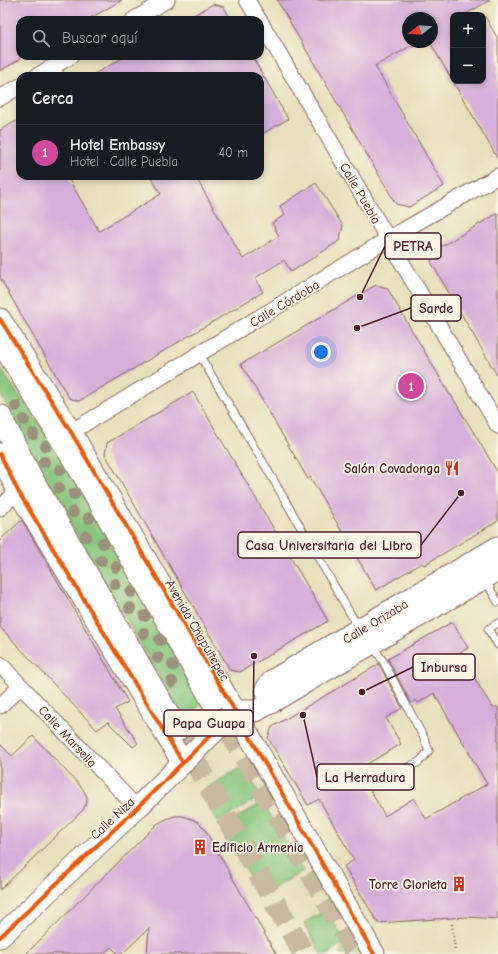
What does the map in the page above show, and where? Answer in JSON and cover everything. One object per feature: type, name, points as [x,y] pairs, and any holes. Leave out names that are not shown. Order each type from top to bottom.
[{"type":"main road","name":"Avenida Chapultepec","points":[[0,320],[71,432],[235,711],[374,954]]},
{"type":"main road","name":"Avenida Chapultepec","points":[[0,340],[92,489],[212,700]]},
{"type":"main road","points":[[0,416],[32,479],[177,730]]},
{"type":"main road","points":[[0,454],[18,491],[183,763]]},
{"type":"main road","name":"Calle Orizaba","points":[[235,711],[264,707],[498,548]]},
{"type":"main road","name":"Calle Orizaba","points":[[366,637],[491,574]]},
{"type":"main road","name":"Calle Niza","points":[[0,937],[137,808],[235,711]]},
{"type":"street","points":[[140,16],[167,0]]},
{"type":"street","name":"Calle Puebla","points":[[247,0],[257,16]]},
{"type":"street","name":"Calle Puebla","points":[[264,28],[498,426]]},
{"type":"street","points":[[58,71],[68,60]]},
{"type":"street","points":[[0,98],[16,88]]},
{"type":"street","name":"Calle Córdoba","points":[[71,432],[388,239],[498,176]]},
{"type":"street","points":[[0,508],[18,491]]},
{"type":"street","name":"Calle Marsella","points":[[0,664],[137,808]]},
{"type":"street","points":[[0,706],[21,686]]},
{"type":"lane","points":[[199,354],[366,637],[383,661],[424,738],[429,751],[419,762],[384,779]]},
{"type":"lane","points":[[491,574],[498,602]]},
{"type":"lane","points":[[498,623],[488,629],[498,645]]},
{"type":"path","points":[[452,924],[455,950]]},
{"type":"green space","points":[[0,368],[54,445],[203,702],[185,720],[32,458],[0,393]]},
{"type":"green space","points":[[243,766],[261,796],[218,822],[200,792]]},
{"type":"green space","points":[[263,802],[303,871],[261,896],[221,827]]},
{"type":"green space","points":[[334,905],[336,910],[329,914],[348,947],[355,944],[363,954],[338,954],[343,951],[340,945],[330,952],[331,954],[321,954],[304,923]]},
{"type":"building","points":[[0,0],[122,0],[94,16],[16,16],[16,60],[18,60],[0,71]]},
{"type":"building","points":[[277,0],[490,0],[469,12],[450,12],[450,76],[433,48],[438,48],[438,12],[402,12],[402,48],[407,48],[375,66],[444,186],[409,207],[396,204]]},
{"type":"building","points":[[213,4],[224,7],[229,16],[193,16]]},
{"type":"building","points":[[486,18],[498,39],[498,159],[454,84],[486,84]]},
{"type":"building","points":[[119,60],[254,60],[261,72],[98,72]]},
{"type":"building","points":[[264,77],[288,119],[264,133]]},
{"type":"building","points":[[16,121],[16,180],[69,180],[99,231],[161,194],[152,180],[197,180],[243,259],[279,236],[272,223],[285,215],[280,206],[316,183],[343,226],[339,241],[291,272],[284,260],[255,278],[263,292],[79,401],[69,398],[0,278],[0,130]]},
{"type":"building","points":[[498,213],[498,377],[431,262],[434,251]]},
{"type":"building","points":[[376,285],[387,288],[498,473],[498,521],[424,565],[422,563],[376,590],[310,477],[308,479],[241,364]]},
{"type":"building","points":[[193,392],[328,621],[240,672],[230,670],[105,454],[107,443]]},
{"type":"building","points":[[22,520],[128,702],[115,709],[138,743],[133,747],[108,722],[97,730],[0,627],[0,540]]},
{"type":"building","points":[[452,622],[468,648],[459,653],[492,707],[498,707],[498,919],[466,917],[378,923],[344,866],[354,860],[319,799],[308,805],[268,738],[272,727],[379,664],[402,708],[386,718],[401,744],[362,767],[365,772],[361,774],[385,816],[414,798],[426,819],[487,784],[434,693],[418,703],[416,700],[411,703],[388,659]]},
{"type":"building","points":[[33,736],[83,789],[87,797],[87,802],[83,810],[0,890],[0,744],[12,756]]},
{"type":"building","points":[[175,816],[183,816],[192,819],[204,828],[276,954],[147,954],[149,928],[122,954],[118,954],[111,947],[103,954],[26,954],[157,824]]},
{"type":"tunnel","points":[[212,700],[353,947],[359,954]]},
{"type":"tunnel","points":[[177,730],[304,954]]},
{"type":"cycle path","points":[[0,319],[71,432],[235,711],[374,954]]},
{"type":"cycle path","points":[[0,454],[18,491],[183,763]]},
{"type":"cycle path","points":[[0,937],[137,808],[235,711]]},
{"type":"place","name":"PETRA","points":[[360,297]]},
{"type":"place","name":"Sarde","points":[[357,328]]},
{"type":"place","name":"Hotel Embassy","points":[[411,386]]},
{"type":"place","name":"Salón Covadonga","points":[[452,468]]},
{"type":"place","name":"Casa Universitaria del Libro","points":[[461,493]]},
{"type":"place","name":"Papa Guapa","points":[[254,656]]},
{"type":"place","name":"Inbursa","points":[[362,692]]},
{"type":"place","name":"La Herradura","points":[[303,715]]},
{"type":"place","name":"Edificio Armenia","points":[[200,847]]},
{"type":"place","name":"Torre Glorieta","points":[[459,884]]}]
